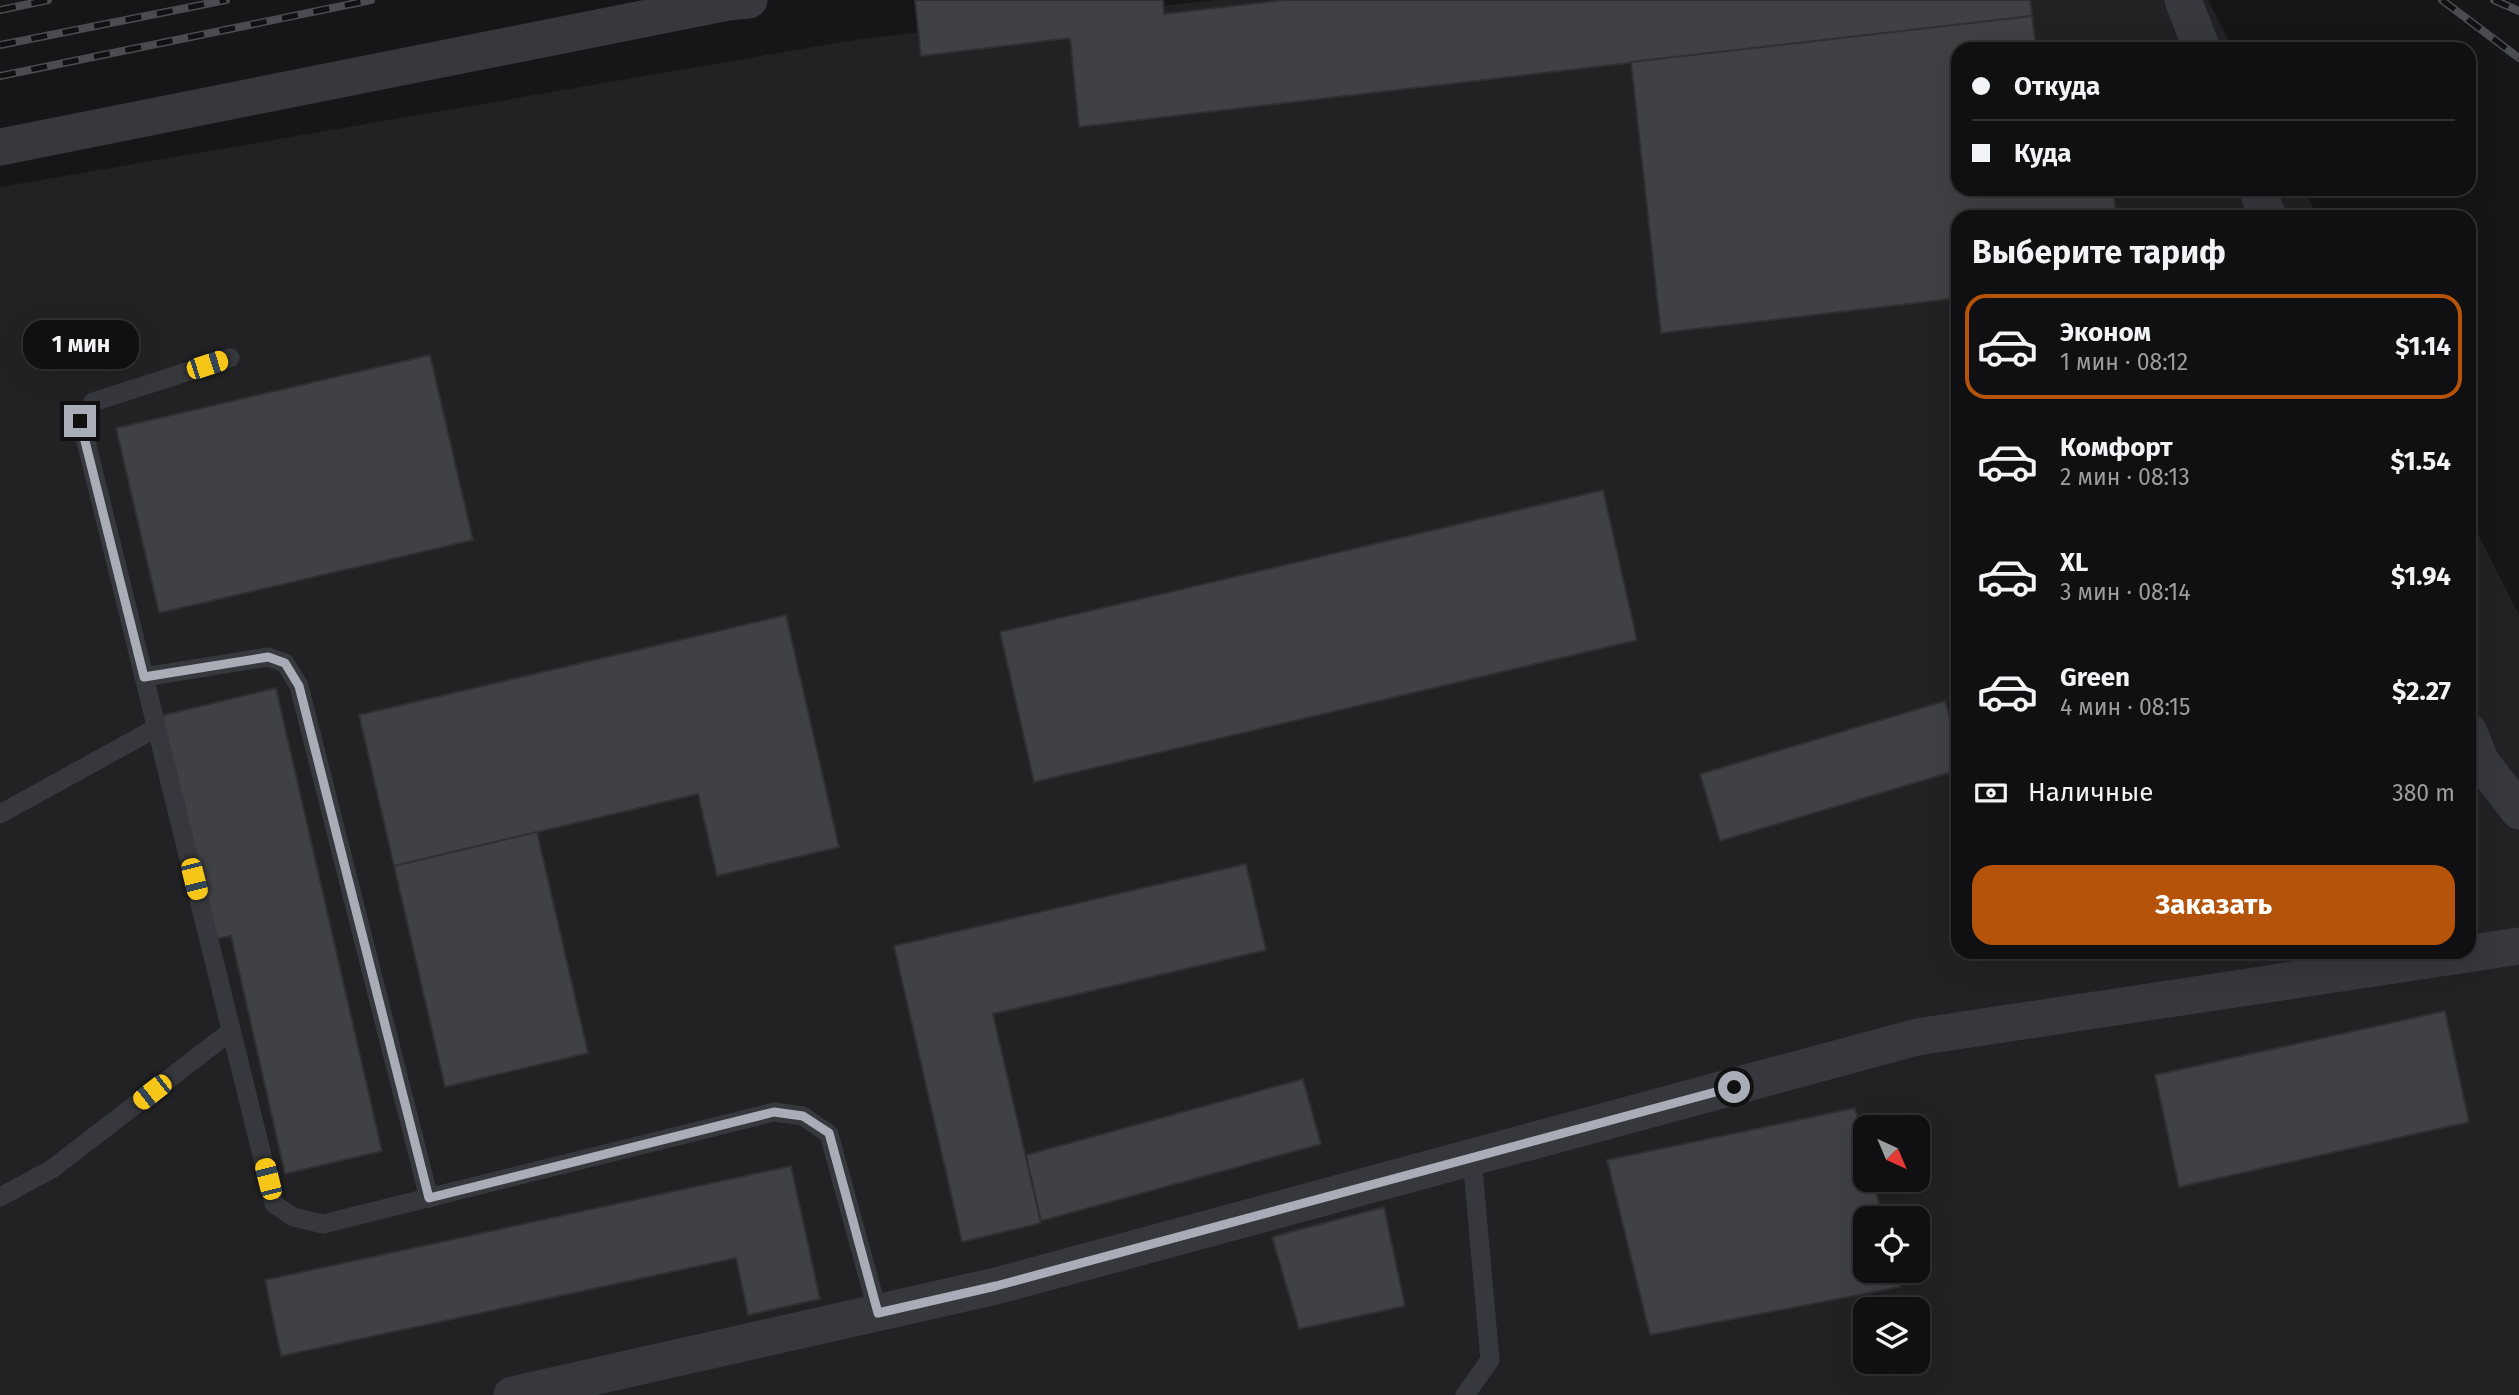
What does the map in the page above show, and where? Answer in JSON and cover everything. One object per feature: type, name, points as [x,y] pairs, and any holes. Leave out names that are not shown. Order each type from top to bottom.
[{"type":"street","points":[[0,147],[749,0]]},
{"type":"street","points":[[2183,0],[2199,42]]},
{"type":"street","points":[[2476,750],[2481,762],[2519,811]]},
{"type":"street","points":[[2476,952],[2519,946]]},
{"type":"street","points":[[512,1395],[996,1286],[1917,1037],[2433,959]]},
{"type":"lane","points":[[230,358],[93,402],[80,421],[274,1204],[293,1217],[323,1224],[774,1112],[803,1116],[829,1133],[878,1313]]},
{"type":"lane","points":[[144,677],[268,657],[285,663],[299,686],[429,1198]]},
{"type":"lane","points":[[0,814],[156,728]]},
{"type":"lane","points":[[0,1197],[52,1169],[231,1031]]},
{"type":"lane","points":[[1465,1395],[1490,1360],[1472,1158]]},
{"type":"shaded area","points":[[1216,0],[2208,0],[2229,42],[1951,42],[1951,196],[2308,196],[2314,210],[1951,210],[1951,959],[2476,959],[2476,530],[2519,615],[2519,1395],[0,1395],[0,187],[860,39]]},
{"type":"building","points":[[915,0],[1163,0],[1164,14],[1285,0],[2030,0],[2032,16],[1079,127],[1070,38],[921,56]]},
{"type":"building","points":[[2032,16],[2035,42],[1951,42],[1951,196],[2114,196],[2115,210],[1951,210],[1951,299],[1661,333],[1631,62]]},
{"type":"building","points":[[430,355],[473,540],[159,613],[116,428]]},
{"type":"building","points":[[1603,490],[1637,640],[1034,782],[1000,632]]},
{"type":"building","points":[[786,615],[839,847],[717,876],[698,794],[394,866],[359,715]]},
{"type":"building","points":[[276,688],[382,1151],[285,1174],[231,936],[211,940],[160,716]]},
{"type":"building","points":[[1945,701],[1951,722],[1951,772],[1720,841],[1700,774]]},
{"type":"building","points":[[537,832],[588,1053],[445,1087],[394,866]]},
{"type":"building","points":[[1246,864],[1266,950],[993,1014],[1041,1223],[962,1242],[894,946]]},
{"type":"building","points":[[2445,1011],[2469,1122],[2179,1187],[2155,1075]]},
{"type":"building","points":[[1303,1079],[1321,1144],[1041,1221],[1026,1155]]},
{"type":"building","points":[[1855,1108],[1853,1192],[1876,1192],[1880,1206],[1853,1206],[1853,1283],[1899,1283],[1900,1287],[1650,1335],[1607,1160]]},
{"type":"building","points":[[791,1166],[820,1299],[748,1315],[736,1258],[281,1356],[265,1280]]},
{"type":"building","points":[[1384,1207],[1405,1306],[1299,1329],[1272,1237]]},
{"type":"railway","points":[[0,10],[48,0]]},
{"type":"railway","points":[[0,45],[226,0]]},
{"type":"railway","points":[[0,76],[371,0]]},
{"type":"railway","points":[[2442,0],[2519,58]]},
{"type":"railway","points":[[2494,0],[2519,11]]},
{"type":"route","points":[[80,421],[144,677],[268,657],[285,663],[299,686],[429,1198],[774,1112],[803,1116],[829,1133],[878,1313],[996,1286],[1734,1087]]}]
